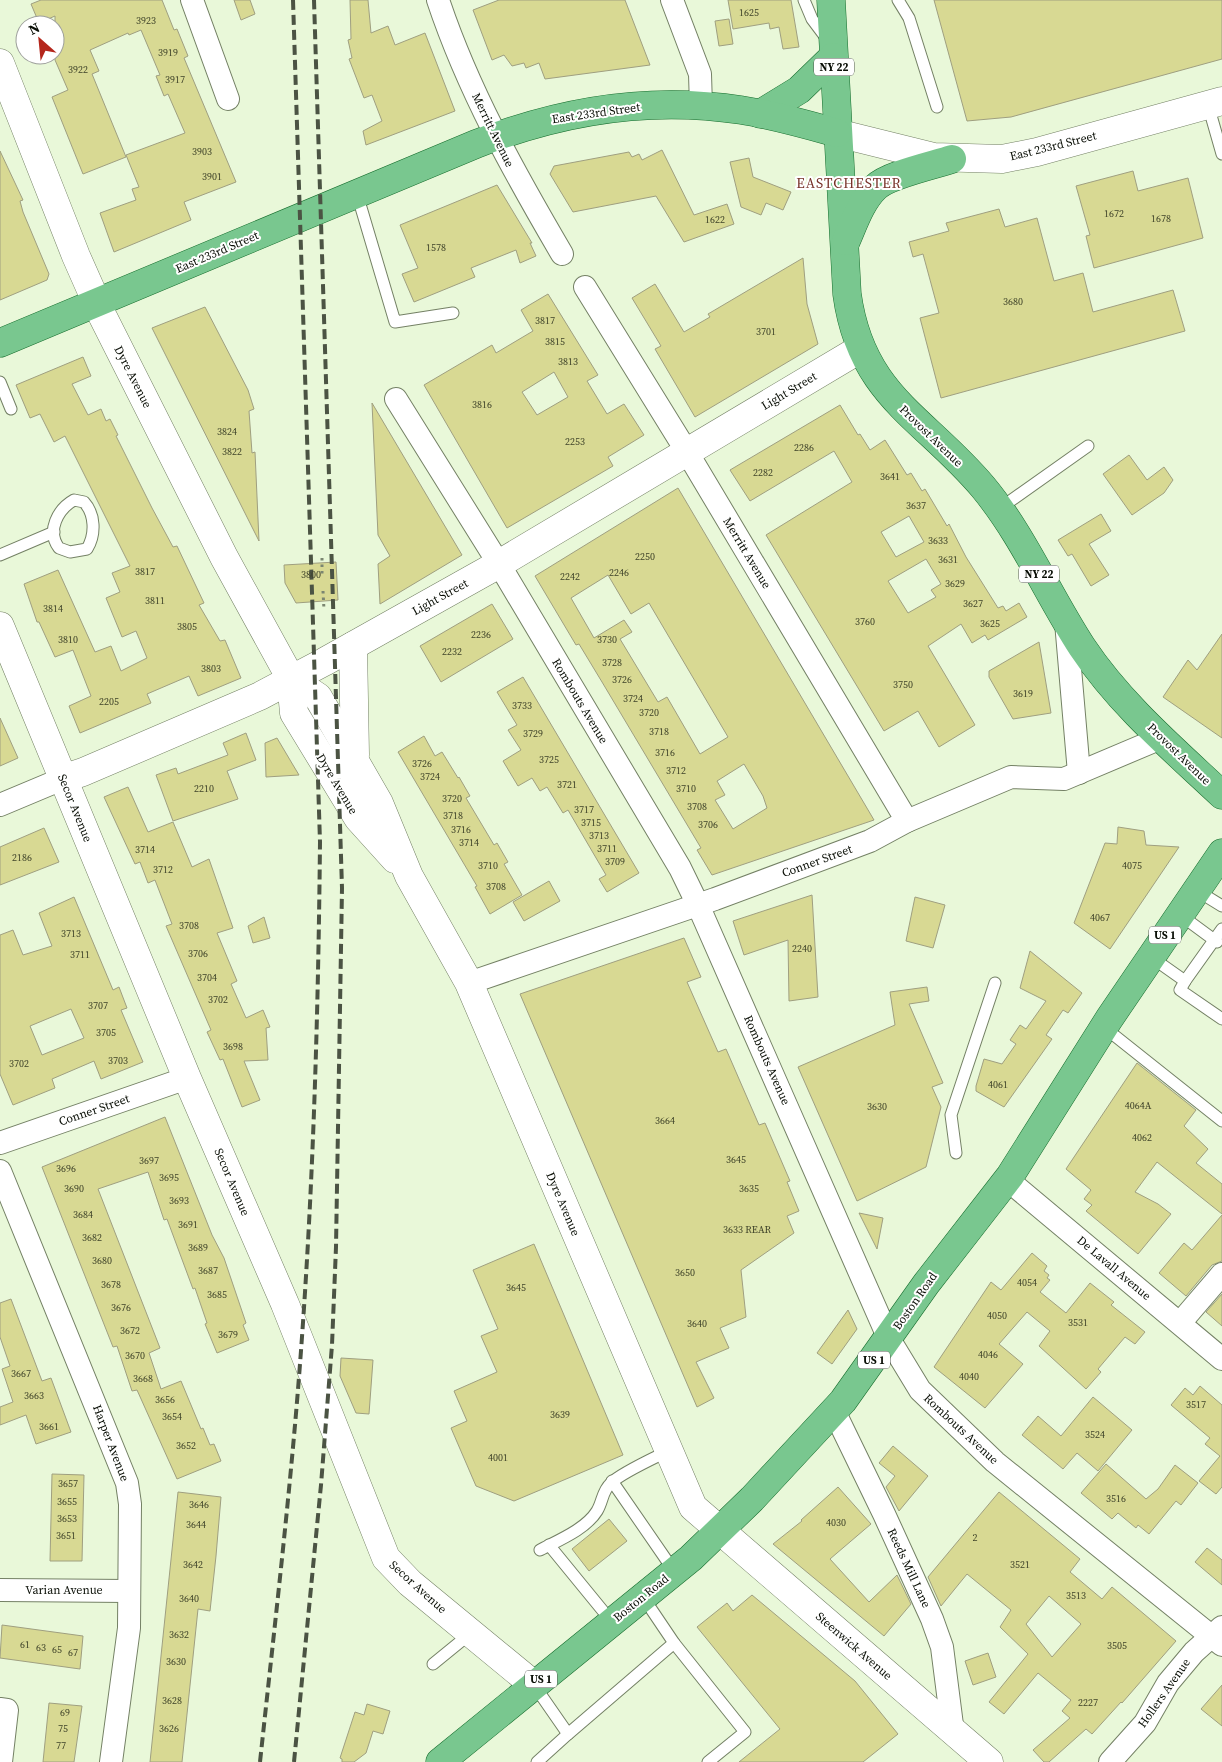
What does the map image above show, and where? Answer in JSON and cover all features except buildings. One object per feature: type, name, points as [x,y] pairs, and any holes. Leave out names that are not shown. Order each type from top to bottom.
[{"type":"main road","name":"Provost Avenue","points":[[830,0],[849,309],[860,349],[872,372],[895,401],[982,486],[999,509],[1083,648],[1117,692],[1161,738],[1222,795]]},
{"type":"main road","points":[[760,114],[807,84],[833,52]]},
{"type":"main road","name":"East 233rd Street","points":[[0,342],[495,137],[544,121],[586,112],[636,106],[701,106],[760,114],[837,133]]},
{"type":"main road","points":[[844,247],[864,202],[876,186],[890,179],[952,159]]},
{"type":"main road","name":"Boston Road","points":[[440,1762],[691,1558],[752,1499],[834,1411],[889,1338],[926,1284],[1010,1176],[1109,1019],[1222,853]]},
{"type":"street","points":[[192,0],[228,99]]},
{"type":"street","name":"Merritt Avenue","points":[[438,0],[475,95],[495,137],[562,254]]},
{"type":"street","points":[[672,0],[700,74],[701,106]]},
{"type":"street","name":"Dyre Avenue","points":[[0,63],[96,302],[220,549],[291,679],[294,713],[358,818],[409,876]]},
{"type":"street","name":"East 233rd Street","points":[[837,133],[911,153],[952,159],[1002,159],[1021,156],[1215,103]]},
{"type":"street","name":"Merritt Avenue","points":[[585,287],[687,452],[907,821]]},
{"type":"street","name":"Light Street","points":[[0,805],[83,772],[260,696],[499,564],[860,349]]},
{"type":"street","name":"Rombouts Avenue","points":[[396,399],[499,564],[680,868],[889,1338],[920,1390],[995,1462],[1219,1636]]},
{"type":"street","points":[[1065,618],[1079,772]]},
{"type":"street","name":"Secor Avenue","points":[[0,626],[187,1078],[285,1304],[386,1558],[410,1583],[534,1684]]},
{"type":"street","points":[[353,646],[352,726],[355,762]]},
{"type":"street","name":"Dyre Avenue","points":[[291,679],[318,697],[379,803],[409,876],[469,983],[693,1507],[719,1529]]},
{"type":"street","name":"Conner Street","points":[[469,983],[698,905],[870,841],[907,821],[1011,777],[1064,779],[1161,738]]},
{"type":"street","name":"Conner Street","points":[[0,1143],[187,1078]]},
{"type":"street","name":"Harper Avenue","points":[[0,1171],[125,1474],[130,1504],[128,1628],[111,1762]]},
{"type":"street","name":"De Lavall Avenue","points":[[1010,1176],[1015,1186],[1222,1358]]},
{"type":"street","points":[[1180,1323],[1222,1274]]},
{"type":"street","name":"Reeds Mill Lane","points":[[834,1411],[936,1628],[947,1673],[953,1733]]},
{"type":"street","name":"Steenwick Avenue","points":[[719,1529],[953,1733],[989,1762]]},
{"type":"street","name":"Varian Avenue","points":[[0,1590],[129,1591]]},
{"type":"street","name":"Hollers Avenue","points":[[1110,1762],[1145,1723],[1168,1684],[1194,1652],[1219,1636]]},
{"type":"street","points":[[0,1709],[7,1710],[0,1762]]},
{"type":"lane","points":[[804,0],[812,19],[833,52]]},
{"type":"lane","points":[[898,0],[909,18],[937,107]]},
{"type":"lane","points":[[1215,103],[1222,154]]},
{"type":"lane","points":[[357,194],[395,322],[453,313]]},
{"type":"lane","points":[[0,382],[12,409]]},
{"type":"lane","points":[[999,509],[1088,446]]},
{"type":"lane","points":[[74,500],[84,502],[90,509],[94,518],[90,544],[87,548],[70,552],[58,548],[54,540],[54,532],[58,514],[64,506],[74,500]]},
{"type":"lane","points":[[0,555],[54,532]]},
{"type":"lane","points":[[1195,890],[1222,906]]},
{"type":"lane","points":[[1179,914],[1216,941]]},
{"type":"lane","points":[[1222,929],[1216,941],[1180,990],[1222,1019]]},
{"type":"lane","points":[[1151,957],[1190,977]]},
{"type":"lane","points":[[956,1153],[951,1115],[995,983]]},
{"type":"lane","points":[[1105,1028],[1222,1121]]},
{"type":"lane","points":[[612,1622],[544,1548],[586,1522],[597,1511],[603,1492],[612,1482],[668,1450]]},
{"type":"lane","points":[[612,1482],[674,1571]]},
{"type":"lane","points":[[643,1596],[674,1643],[745,1732],[708,1762]]},
{"type":"lane","points":[[432,1664],[471,1633]]},
{"type":"lane","points":[[537,1762],[674,1643]]},
{"type":"lane","points":[[534,1684],[568,1734]]},
{"type":"path","points":[[322,558],[322,577]]},
{"type":"path","points":[[323,591],[324,610]]},
{"type":"railway","points":[[260,1762],[287,1510],[301,1352],[310,1207],[319,915],[320,842],[293,0]]},
{"type":"railway","points":[[294,1762],[321,1485],[332,1345],[336,1247],[342,888],[314,0]]},
{"type":"district","name":"EASTCHESTER","points":[[849,183]]}]
